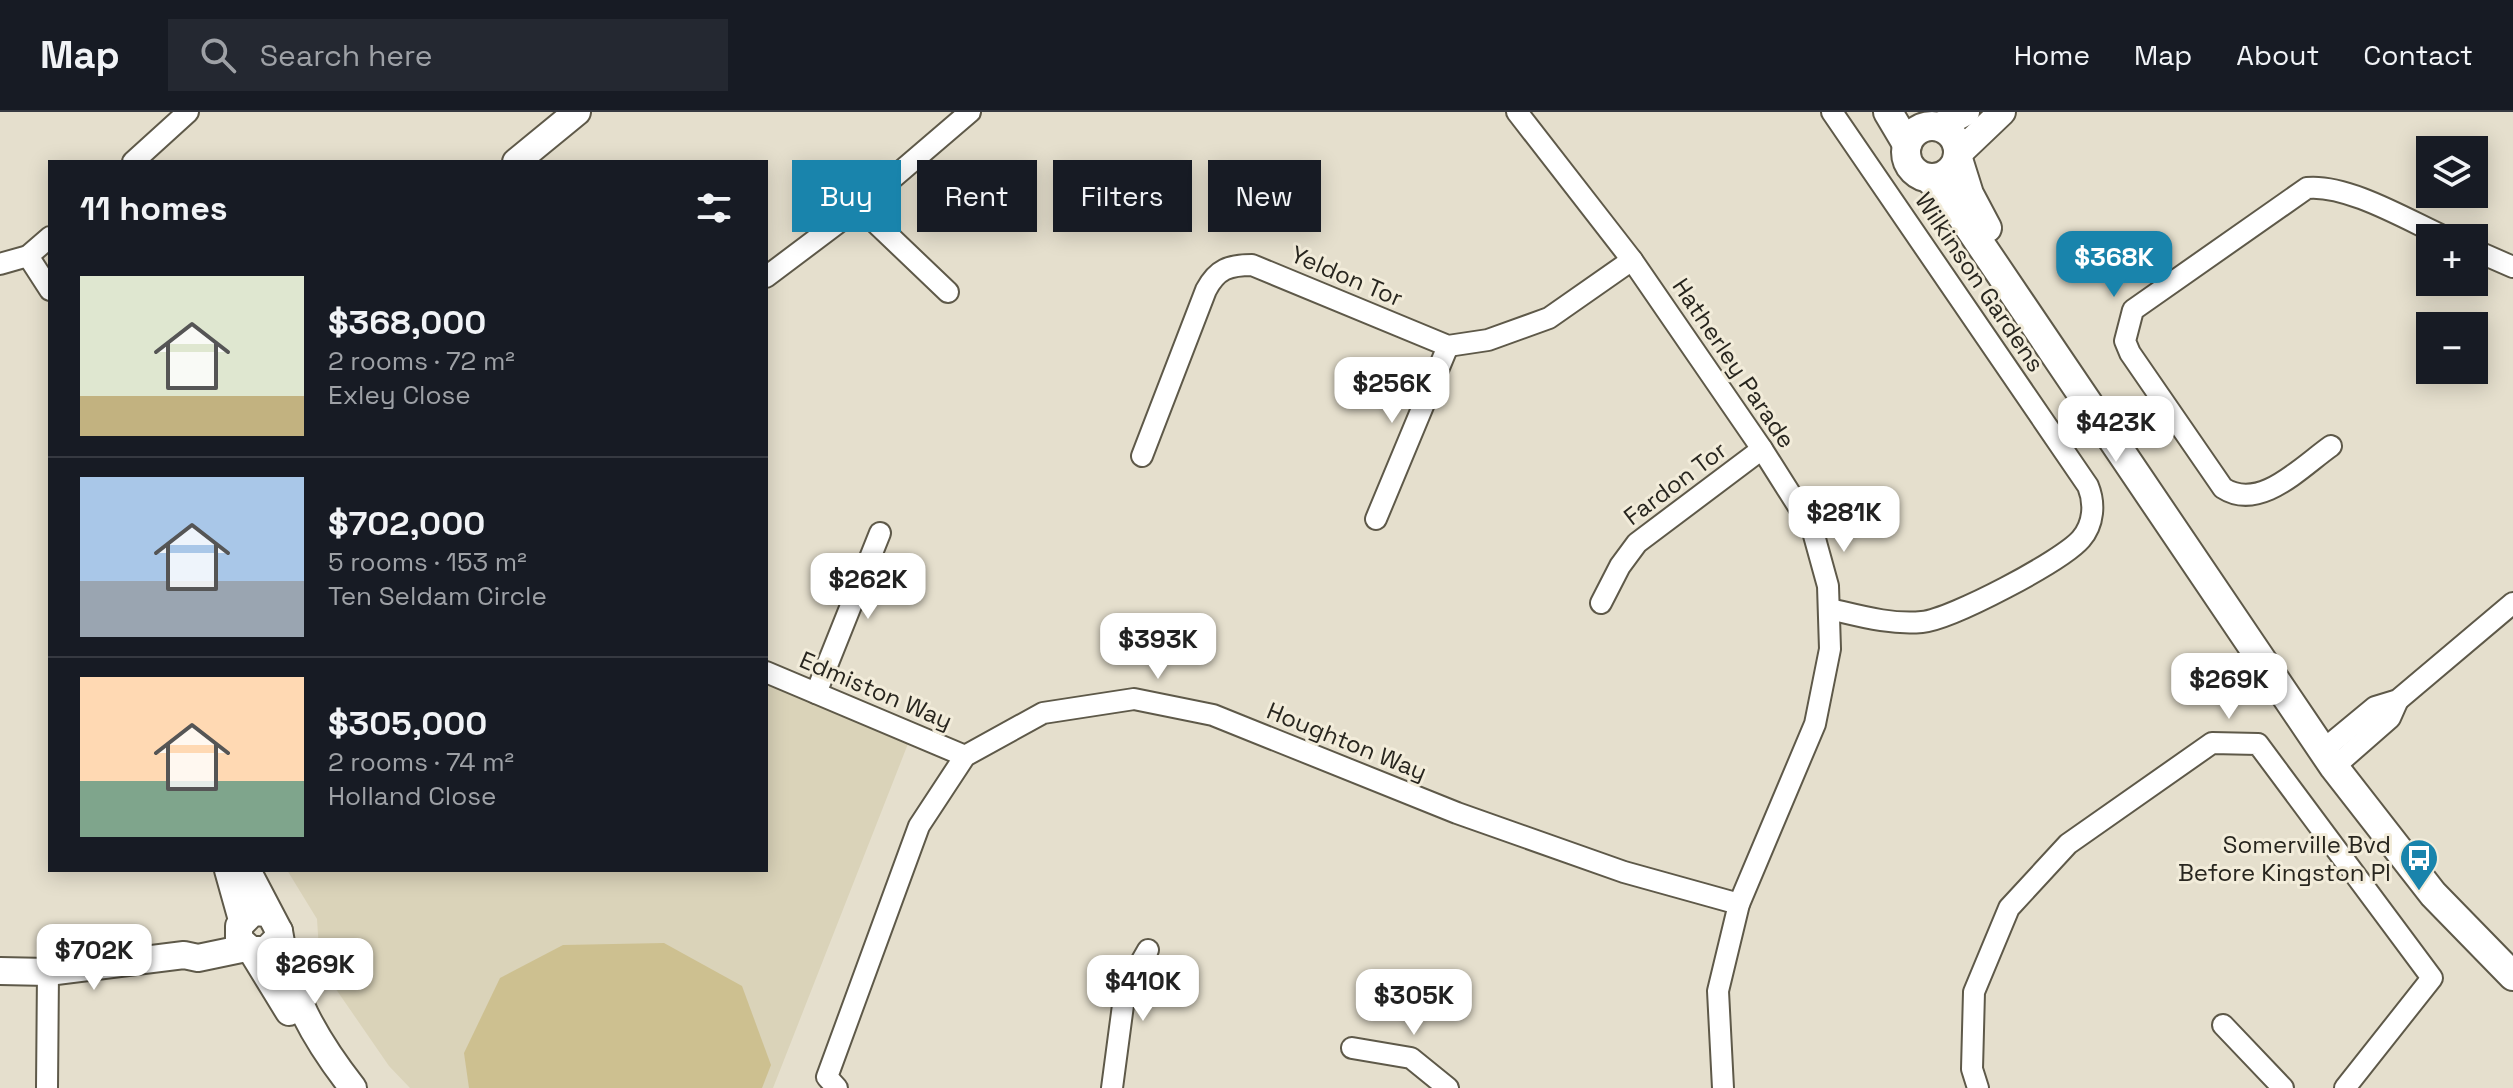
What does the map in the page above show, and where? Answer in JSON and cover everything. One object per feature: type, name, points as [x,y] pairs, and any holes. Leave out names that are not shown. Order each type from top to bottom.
[{"type":"main road","points":[[1888,112],[1907,144],[1910,166],[1929,178],[1958,211],[2433,894],[2513,976]]},
{"type":"main road","points":[[1907,144],[1916,131],[1929,121],[1954,136],[1980,217],[2336,752],[2438,874],[2513,956]]},
{"type":"main road","points":[[1929,178],[1950,171],[1958,156]]},
{"type":"street","points":[[135,160],[188,112]]},
{"type":"street","points":[[499,160],[556,112]]},
{"type":"street","points":[[518,160],[577,112]]},
{"type":"street","points":[[901,171],[970,112]]},
{"type":"street","name":"Hatherley Parade","points":[[1517,112],[1632,260],[1762,449],[1812,528],[1822,557],[1830,609],[1826,680],[1815,724],[1739,904],[1718,991],[1723,1088]]},
{"type":"street","name":"Wilkinson Gardens","points":[[1830,609],[1876,620],[1924,622],[1962,609],[2066,552],[2081,539],[2093,513],[2088,486],[1832,112]]},
{"type":"street","points":[[1929,121],[1966,112]]},
{"type":"street","points":[[1958,156],[2002,112]]},
{"type":"street","points":[[2331,446],[2264,493],[2243,497],[2223,488],[2130,353],[2125,341],[2133,310],[2307,188],[2319,187],[2346,194],[2416,224]]},
{"type":"street","points":[[768,275],[826,232]]},
{"type":"street","points":[[885,232],[948,292]]},
{"type":"street","points":[[0,264],[28,256],[48,239]]},
{"type":"street","points":[[28,256],[48,287]]},
{"type":"street","points":[[2488,256],[2513,267]]},
{"type":"street","points":[[1376,519],[1448,346],[1488,340],[1549,318],[1632,260]]},
{"type":"street","name":"Yeldon Tor","points":[[1142,456],[1206,290],[1212,277],[1224,268],[1252,265],[1448,346]]},
{"type":"street","name":"Fardon Tor","points":[[1601,603],[1620,566],[1637,543],[1762,449]]},
{"type":"street","points":[[816,693],[880,533]]},
{"type":"street","points":[[2336,752],[2375,707],[2398,700],[2513,603]]},
{"type":"street","name":"Edmiston Way","points":[[768,673],[965,756]]},
{"type":"street","name":"Houghton Way","points":[[837,1088],[827,1077],[919,826],[965,756],[1043,713],[1134,699],[1213,715],[1457,813],[1624,872],[1739,904]]},
{"type":"street","points":[[1978,1088],[1972,1069],[1974,992],[2009,908],[2068,844],[2212,743],[2258,744],[2432,978],[2345,1088]]},
{"type":"street","points":[[229,872],[254,931],[339,1088]]},
{"type":"street","points":[[247,872],[254,931],[291,988],[321,1043],[353,1088]]},
{"type":"street","points":[[0,971],[48,972],[184,955],[198,958],[254,931]]},
{"type":"street","points":[[1112,1088],[1125,990],[1148,950]]},
{"type":"street","points":[[47,1088],[48,972]]},
{"type":"street","points":[[2223,1025],[2283,1088]]},
{"type":"street","points":[[1352,1048],[1411,1058],[1448,1088]]},
{"type":"shaded area","points":[[768,674],[913,731],[773,1088],[410,1088],[389,1066],[320,966],[317,919],[288,872],[768,872]]},
{"type":"shaded area","points":[[664,943],[742,986],[771,1065],[762,1088],[469,1088],[464,1053],[500,978],[563,945]]},
{"type":"place","name":"Somerville Bvd Before Kingston Pl","points":[[2419,892]]}]
